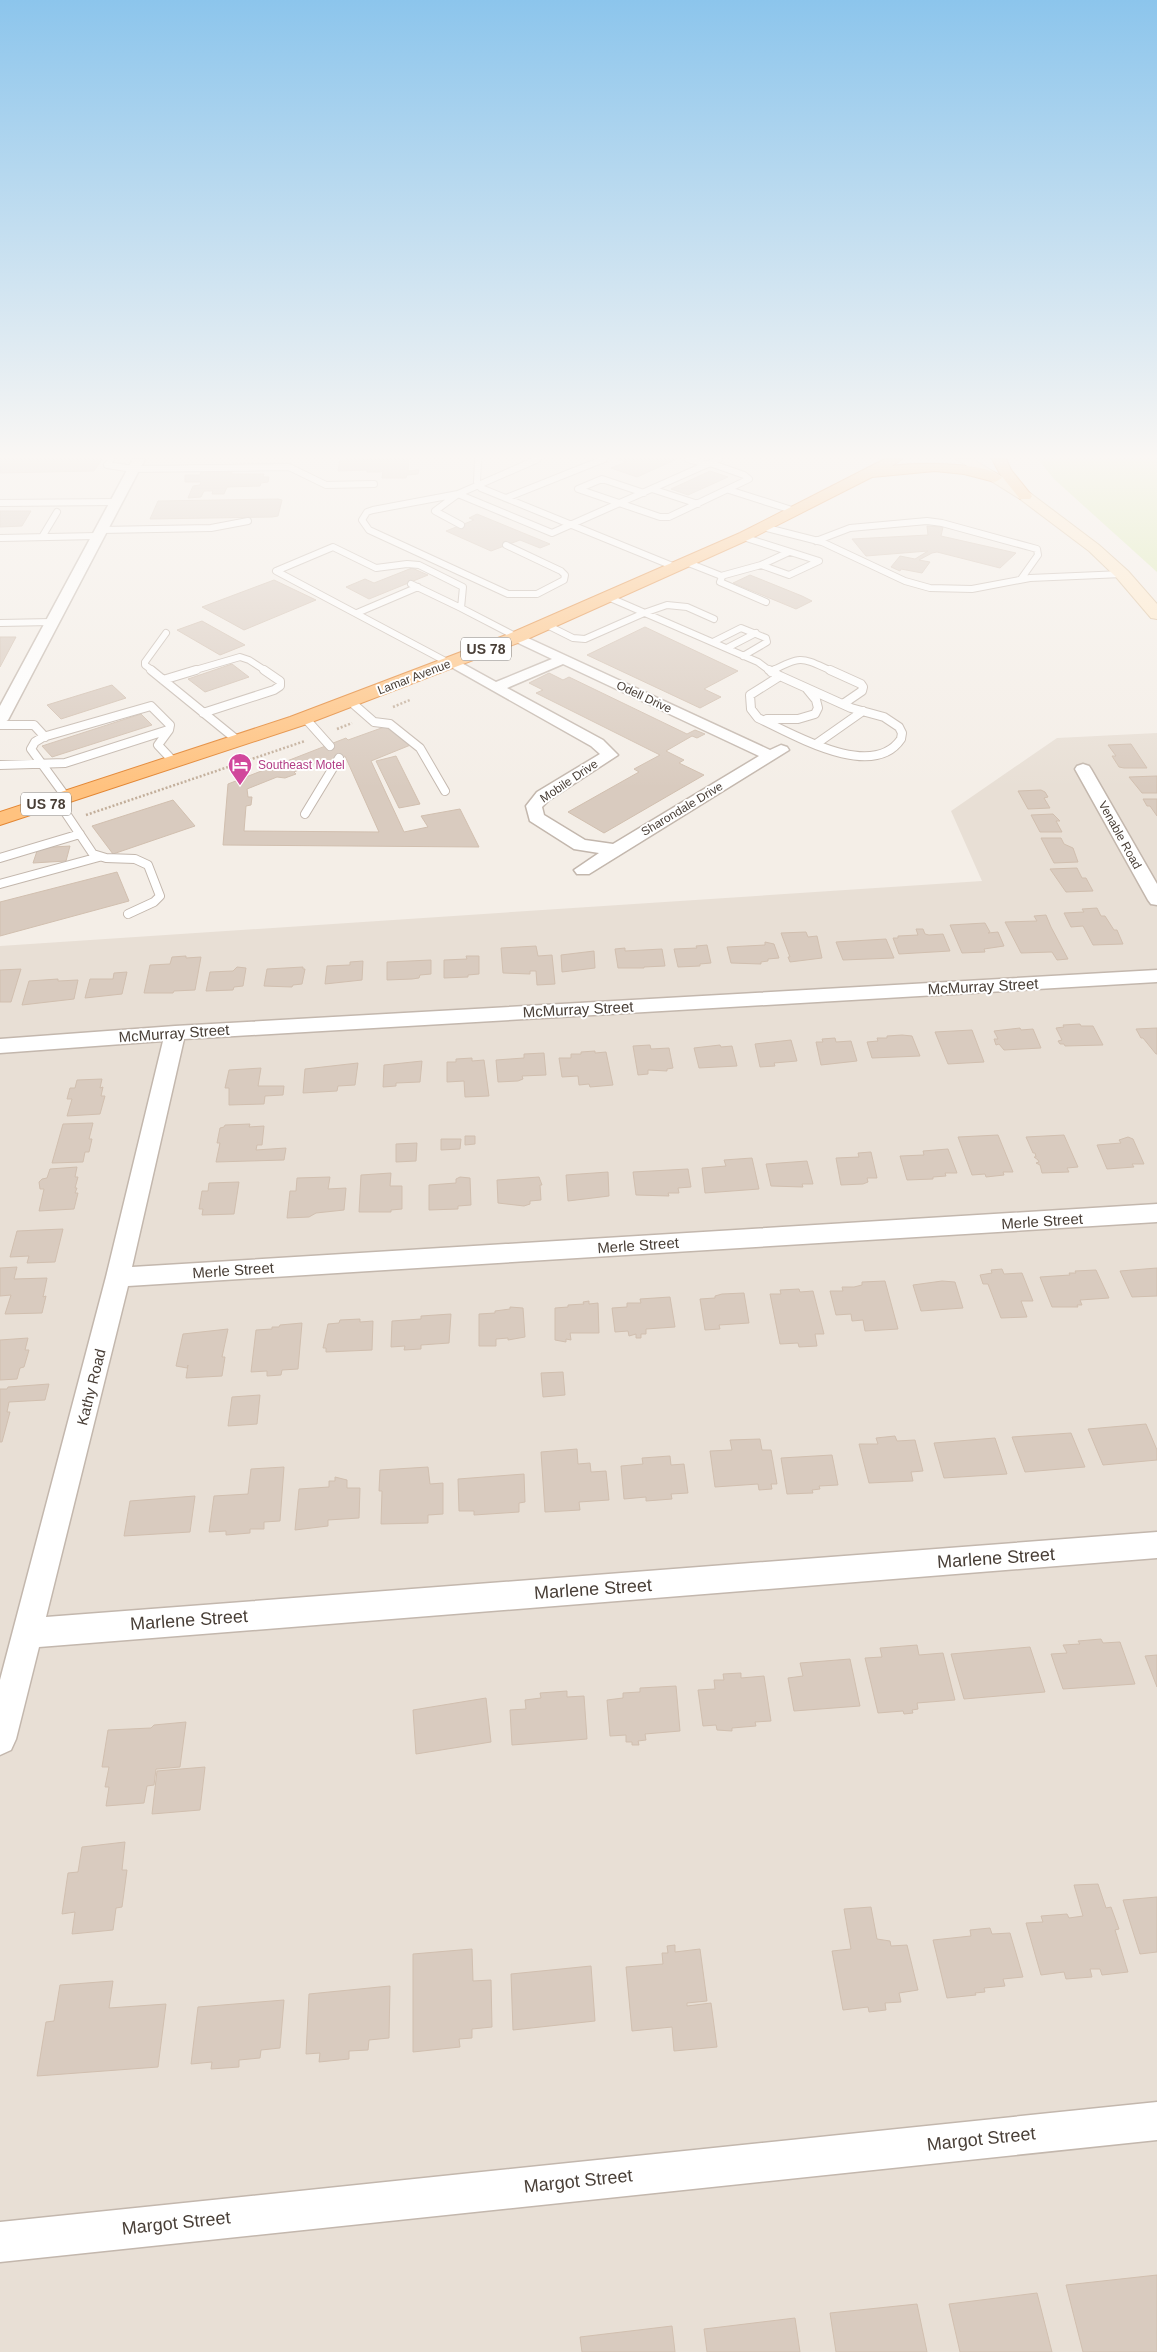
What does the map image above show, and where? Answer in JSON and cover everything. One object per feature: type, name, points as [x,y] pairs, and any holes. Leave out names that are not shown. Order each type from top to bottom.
[{"type":"highway","name":"Lamar Avenue","points":[[0,819],[305,718],[516,637],[672,569]]},
{"type":"main road","points":[[1116,569],[1157,614]]},
{"type":"street","points":[[0,720],[80,569]]},
{"type":"street","name":"Odell Drive","points":[[516,637],[776,753]]},
{"type":"street","points":[[496,688],[562,659]]},
{"type":"street","name":"Mobile Drive","points":[[450,663],[597,743],[610,755],[543,796],[534,806],[536,817],[580,844],[616,850]]},
{"type":"street","name":"Sharondale Drive","points":[[583,870],[776,753]]},
{"type":"street","name":"Venable Road","points":[[1083,769],[1157,900]]},
{"type":"street","name":"McMurray Street","points":[[0,1046],[175,1033],[1157,976]]},
{"type":"street","name":"Kathy Road","points":[[0,1739],[118,1277],[175,1033]]},
{"type":"street","name":"Merle Street","points":[[118,1277],[1157,1214]]},
{"type":"street","name":"Marlene Street","points":[[28,1633],[1157,1545]]},
{"type":"street","name":"Margot Street","points":[[0,2242],[1157,2121]]},
{"type":"lane","points":[[281,569],[276,571],[450,663]]},
{"type":"lane","points":[[378,569],[393,576]]},
{"type":"lane","points":[[428,569],[462,587],[461,608]]},
{"type":"lane","points":[[453,569],[508,594],[537,594],[564,580],[565,576],[556,569]]},
{"type":"lane","points":[[694,569],[721,576],[747,569]]},
{"type":"lane","points":[[770,569],[789,575],[802,569]]},
{"type":"lane","points":[[878,569],[924,587],[978,588],[1021,579],[1122,574]]},
{"type":"lane","points":[[1021,579],[1028,569]]},
{"type":"lane","points":[[721,576],[720,582],[766,602]]},
{"type":"lane","points":[[408,583],[516,637]]},
{"type":"lane","points":[[357,613],[418,587]]},
{"type":"lane","points":[[608,597],[758,662],[771,672],[804,686],[843,704],[881,716],[895,723],[900,729],[902,736],[900,740],[892,748],[878,755],[862,757],[843,756],[758,718],[750,707],[750,695],[780,676]]},
{"type":"lane","points":[[545,624],[573,638],[585,638],[668,605],[679,605],[714,619]]},
{"type":"lane","points":[[0,623],[52,622]]},
{"type":"lane","points":[[713,642],[737,629],[744,629],[766,638],[768,642],[743,656]]},
{"type":"lane","points":[[166,633],[144,664],[237,740]]},
{"type":"lane","points":[[727,648],[756,633]]},
{"type":"lane","points":[[163,680],[240,657],[249,660],[280,683],[278,688],[271,691],[203,713]]},
{"type":"lane","points":[[771,672],[793,660],[803,659],[859,683],[863,687],[862,691],[843,704]]},
{"type":"lane","points":[[758,718],[790,720],[804,719],[814,715],[818,710],[818,703],[804,686]]},
{"type":"lane","points":[[350,701],[374,722],[390,724],[420,748],[444,791]]},
{"type":"lane","points":[[99,857],[93,854],[80,834],[62,798],[31,749],[35,742],[44,737],[147,706],[155,708],[170,725],[169,730],[158,745],[173,762]]},
{"type":"lane","points":[[816,744],[863,711]]},
{"type":"lane","points":[[305,718],[330,746]]},
{"type":"lane","points":[[0,725],[34,725],[44,737]]},
{"type":"lane","points":[[0,765],[70,762],[169,730]]},
{"type":"lane","points":[[306,814],[339,758]]},
{"type":"lane","points":[[0,858],[80,834]]},
{"type":"lane","points":[[0,884],[99,857],[138,860],[148,865],[160,896],[154,902],[128,914]]},
{"type":"shaded area","points":[[1157,733],[1157,2352],[0,2352],[0,946],[982,881],[951,811],[1057,738]]},
{"type":"building","points":[[410,569],[428,575],[369,599],[346,587],[365,579],[374,583]]},
{"type":"building","points":[[895,569],[925,569],[922,573],[901,569],[900,571]]},
{"type":"building","points":[[750,575],[812,601],[796,609],[733,583]]},
{"type":"building","points":[[274,580],[316,600],[244,630],[202,607]]},
{"type":"building","points":[[202,621],[245,645],[220,655],[177,630]]},
{"type":"building","points":[[645,627],[738,671],[704,689],[721,697],[700,708],[587,655]]},
{"type":"building","points":[[0,637],[16,637],[0,667]]},
{"type":"building","points":[[232,664],[249,677],[205,692],[188,679]]},
{"type":"building","points":[[549,673],[563,680],[569,677],[687,734],[695,730],[705,734],[697,738],[692,736],[666,751],[684,760],[679,763],[704,775],[604,833],[568,812],[639,772],[634,769],[660,755],[536,693],[543,690],[529,683]]},
{"type":"building","points":[[112,685],[126,698],[61,719],[47,705]]},
{"type":"building","points":[[141,714],[152,725],[52,757],[42,746]]},
{"type":"building","name":"Southeast Motel","points":[[387,726],[413,744],[371,761],[404,832],[428,827],[421,816],[460,809],[479,847],[223,845],[228,784],[346,738],[348,740]],"holes":[[[345,756],[379,832],[244,831],[246,806],[251,805],[252,797],[248,797],[247,789],[277,777],[285,778],[296,774],[294,772],[315,763],[322,761],[325,764]]]},
{"type":"building","points":[[1131,744],[1147,768],[1119,767],[1112,756],[1116,756],[1108,745]]},
{"type":"building","points":[[396,756],[420,804],[399,808],[376,761]]},
{"type":"building","points":[[1157,776],[1157,793],[1142,793],[1129,777]]},
{"type":"building","points":[[1041,790],[1048,797],[1044,798],[1050,808],[1028,809],[1018,791]]},
{"type":"building","points":[[1143,799],[1157,799],[1157,816],[1150,806],[1147,806]]},
{"type":"building","points":[[173,800],[195,826],[113,854],[92,826]]},
{"type":"building","points":[[1053,814],[1060,821],[1056,821],[1062,832],[1040,832],[1031,815]]},
{"type":"building","points":[[1041,838],[1061,838],[1064,844],[1073,848],[1078,862],[1054,863]]},
{"type":"building","points":[[70,846],[66,861],[33,863],[38,848]]},
{"type":"building","points":[[1077,868],[1082,878],[1086,878],[1093,891],[1066,892],[1050,869]]},
{"type":"building","points":[[117,872],[129,901],[0,936],[0,902]]},
{"type":"building","points":[[1097,908],[1101,916],[1105,916],[1114,930],[1117,930],[1123,944],[1093,945],[1083,926],[1071,927],[1064,913],[1084,912],[1082,909]]},
{"type":"building","points":[[1046,915],[1068,959],[1057,960],[1052,952],[1021,953],[1005,922],[1037,921],[1034,916]]},
{"type":"building","points":[[985,923],[990,932],[988,933],[998,932],[1004,946],[984,949],[985,952],[962,953],[950,925]]},
{"type":"building","points":[[916,929],[923,929],[925,934],[929,935],[943,934],[950,951],[899,954],[893,938],[918,935]]},
{"type":"building","points":[[806,932],[808,937],[817,936],[822,958],[790,962],[781,933]]},
{"type":"building","points":[[886,939],[894,958],[843,960],[836,942]]},
{"type":"building","points":[[765,942],[774,944],[779,958],[768,959],[768,961],[761,962],[761,964],[731,963],[727,947],[765,945]]},
{"type":"building","points":[[707,945],[711,963],[700,964],[700,966],[678,967],[674,949],[697,948],[696,946]]},
{"type":"building","points":[[536,946],[538,956],[552,955],[555,984],[537,985],[536,971],[530,971],[530,974],[503,973],[501,948]]},
{"type":"building","points":[[625,948],[625,951],[662,949],[665,966],[618,968],[615,949]]},
{"type":"building","points":[[594,951],[595,968],[562,972],[561,955]]},
{"type":"building","points":[[186,956],[186,958],[201,957],[195,990],[174,991],[173,993],[144,993],[150,965],[170,964],[172,957]]},
{"type":"building","points":[[466,956],[479,956],[479,974],[468,975],[468,977],[444,978],[444,960],[467,959]]},
{"type":"building","points":[[431,960],[431,974],[420,975],[419,978],[412,979],[387,980],[387,962]]},
{"type":"building","points":[[363,961],[362,980],[325,984],[327,966],[350,965],[350,962]]},
{"type":"building","points":[[237,967],[246,968],[243,986],[234,987],[233,990],[206,991],[210,972],[233,971]]},
{"type":"building","points":[[303,967],[305,969],[302,984],[293,985],[292,987],[264,986],[267,969]]},
{"type":"building","points":[[21,969],[11,1002],[0,1002],[0,970]]},
{"type":"building","points":[[127,972],[122,994],[85,998],[90,979],[113,979],[114,973]]},
{"type":"building","points":[[58,979],[58,981],[78,980],[74,999],[22,1005],[29,981]]},
{"type":"building","points":[[1080,1024],[1081,1026],[1093,1026],[1103,1045],[1065,1046],[1060,1044],[1058,1041],[1062,1040],[1056,1028],[1064,1027],[1063,1025]]},
{"type":"building","points":[[1020,1028],[1021,1030],[1033,1029],[1041,1048],[1004,1050],[999,1044],[996,1045],[994,1039],[998,1039],[994,1031]]},
{"type":"building","points":[[1157,1028],[1156,1054],[1141,1038],[1136,1029]]},
{"type":"building","points":[[972,1030],[984,1062],[948,1064],[935,1032]]},
{"type":"building","points":[[887,1036],[912,1036],[920,1056],[872,1058],[867,1042],[878,1041],[877,1038],[887,1038]]},
{"type":"building","points":[[835,1038],[836,1042],[851,1041],[857,1061],[821,1065],[816,1042],[823,1042],[822,1039]]},
{"type":"building","points":[[791,1040],[797,1061],[774,1063],[775,1066],[760,1067],[755,1044]]},
{"type":"building","points":[[650,1045],[651,1049],[669,1048],[673,1068],[667,1069],[667,1071],[648,1070],[648,1074],[638,1075],[633,1046]]},
{"type":"building","points":[[720,1045],[721,1047],[732,1046],[737,1066],[699,1068],[694,1048]]},
{"type":"building","points":[[595,1051],[595,1053],[606,1052],[613,1085],[590,1087],[589,1084],[579,1085],[578,1076],[562,1077],[559,1058],[571,1058],[571,1054]]},
{"type":"building","points":[[544,1053],[546,1075],[522,1076],[523,1079],[518,1081],[498,1082],[496,1060],[524,1058],[524,1054]]},
{"type":"building","points":[[472,1058],[472,1061],[484,1060],[489,1096],[465,1097],[464,1081],[447,1082],[447,1062],[456,1062],[456,1059]]},
{"type":"building","points":[[422,1061],[420,1082],[396,1083],[396,1086],[383,1087],[384,1065]]},
{"type":"building","points":[[358,1063],[355,1085],[338,1086],[337,1091],[303,1093],[305,1069]]},
{"type":"building","points":[[261,1068],[258,1086],[284,1086],[283,1095],[265,1096],[264,1104],[229,1105],[229,1088],[225,1088],[229,1070]]},
{"type":"building","points":[[102,1079],[101,1096],[105,1096],[100,1114],[67,1116],[72,1099],[67,1099],[70,1088],[75,1088],[77,1080]]},
{"type":"building","points":[[93,1123],[89,1139],[92,1139],[89,1152],[85,1152],[83,1162],[52,1163],[63,1124]]},
{"type":"building","points":[[250,1124],[249,1127],[264,1126],[262,1145],[257,1145],[256,1150],[286,1148],[284,1160],[216,1162],[220,1143],[217,1143],[220,1128],[225,1125]]},
{"type":"building","points":[[998,1135],[1013,1172],[1003,1172],[1004,1175],[986,1177],[985,1174],[972,1175],[958,1137]]},
{"type":"building","points":[[1064,1135],[1078,1167],[1067,1168],[1069,1172],[1042,1173],[1040,1165],[1036,1163],[1039,1162],[1034,1157],[1036,1157],[1035,1153],[1033,1153],[1026,1137]]},
{"type":"building","points":[[465,1136],[475,1136],[475,1144],[465,1145]]},
{"type":"building","points":[[1128,1137],[1133,1139],[1144,1164],[1132,1164],[1134,1167],[1107,1169],[1097,1145],[1121,1143],[1119,1140]]},
{"type":"building","points":[[441,1139],[461,1139],[460,1149],[441,1150]]},
{"type":"building","points":[[417,1143],[416,1161],[396,1162],[396,1144]]},
{"type":"building","points":[[948,1149],[957,1173],[945,1173],[946,1176],[933,1177],[933,1179],[907,1180],[900,1156],[924,1155],[923,1151]]},
{"type":"building","points":[[871,1152],[877,1178],[867,1178],[868,1182],[863,1184],[841,1185],[836,1158],[859,1157],[858,1153]]},
{"type":"building","points":[[752,1158],[759,1189],[705,1193],[702,1168],[726,1166],[724,1160]]},
{"type":"building","points":[[807,1161],[813,1184],[802,1184],[803,1187],[771,1186],[766,1164]]},
{"type":"building","points":[[77,1167],[75,1177],[78,1177],[75,1193],[78,1193],[74,1209],[39,1211],[44,1189],[40,1189],[39,1182],[47,1178],[50,1169]]},
{"type":"building","points":[[688,1169],[691,1187],[678,1188],[679,1193],[668,1193],[669,1196],[636,1195],[633,1172]]},
{"type":"building","points":[[608,1172],[609,1196],[568,1201],[566,1175]]},
{"type":"building","points":[[391,1173],[390,1186],[402,1186],[402,1209],[391,1210],[391,1212],[359,1212],[361,1175]]},
{"type":"building","points":[[330,1177],[328,1189],[346,1188],[344,1210],[316,1213],[309,1217],[287,1218],[290,1191],[296,1191],[297,1178]]},
{"type":"building","points":[[460,1177],[470,1178],[471,1205],[458,1206],[458,1209],[429,1210],[429,1185],[456,1183],[456,1179]]},
{"type":"building","points":[[539,1177],[542,1185],[540,1185],[541,1200],[530,1201],[530,1204],[524,1206],[498,1203],[497,1180]]},
{"type":"building","points":[[239,1182],[234,1214],[202,1215],[203,1209],[199,1209],[202,1191],[208,1191],[209,1183]]},
{"type":"building","points":[[63,1229],[55,1262],[27,1263],[29,1256],[10,1257],[17,1231]]},
{"type":"building","points":[[17,1267],[14,1279],[47,1278],[43,1297],[46,1296],[42,1313],[5,1314],[11,1295],[0,1296],[0,1268]]},
{"type":"building","points":[[1157,1268],[1157,1296],[1132,1297],[1120,1271]]},
{"type":"building","points":[[1002,1269],[1004,1274],[1022,1273],[1033,1301],[1021,1301],[1027,1317],[1001,1318],[988,1284],[983,1284],[980,1275],[992,1273],[991,1270]]},
{"type":"building","points":[[1096,1270],[1109,1298],[1080,1300],[1082,1305],[1077,1305],[1078,1307],[1052,1307],[1040,1277],[1070,1275],[1069,1273],[1076,1273],[1075,1271]]},
{"type":"building","points":[[885,1281],[898,1329],[865,1331],[863,1320],[852,1321],[851,1314],[836,1315],[830,1291],[843,1291],[842,1287],[862,1285],[862,1282]]},
{"type":"building","points":[[942,1281],[955,1282],[963,1308],[921,1311],[913,1285]]},
{"type":"building","points":[[799,1289],[800,1292],[813,1291],[824,1334],[815,1334],[817,1346],[799,1347],[798,1343],[780,1344],[770,1294],[781,1294],[780,1290]]},
{"type":"building","points":[[744,1293],[749,1323],[719,1325],[720,1329],[705,1330],[700,1299],[715,1298],[715,1296],[722,1294]]},
{"type":"building","points":[[670,1297],[675,1327],[646,1329],[646,1334],[641,1334],[641,1338],[636,1338],[636,1334],[629,1336],[628,1331],[615,1332],[612,1308],[627,1307],[627,1303],[641,1303],[640,1299]]},
{"type":"building","points":[[589,1301],[589,1304],[598,1303],[599,1333],[570,1333],[571,1340],[566,1339],[566,1342],[555,1340],[555,1308],[584,1304],[583,1302]]},
{"type":"building","points":[[510,1307],[523,1308],[525,1337],[508,1340],[508,1338],[496,1339],[496,1346],[479,1346],[479,1314],[495,1313],[495,1311],[510,1309]]},
{"type":"building","points":[[451,1314],[449,1343],[421,1345],[421,1349],[404,1350],[405,1346],[391,1347],[392,1321],[421,1319],[421,1316]]},
{"type":"building","points":[[360,1319],[360,1322],[373,1321],[372,1350],[326,1352],[326,1348],[323,1348],[328,1324],[339,1323],[340,1320]]},
{"type":"building","points":[[302,1323],[298,1369],[282,1370],[281,1375],[267,1376],[267,1371],[251,1372],[256,1330]]},
{"type":"building","points":[[228,1329],[222,1357],[225,1357],[222,1376],[186,1378],[188,1365],[187,1368],[176,1366],[183,1334]]},
{"type":"building","points":[[28,1338],[25,1350],[29,1350],[24,1367],[20,1368],[17,1379],[0,1380],[0,1340]]},
{"type":"building","points":[[563,1372],[565,1395],[543,1397],[541,1373]]},
{"type":"building","points":[[49,1384],[45,1400],[9,1402],[7,1412],[10,1412],[2,1442],[0,1442],[0,1389]]},
{"type":"building","points":[[260,1395],[257,1424],[228,1426],[232,1397]]},
{"type":"building","points":[[1146,1424],[1157,1450],[1157,1460],[1103,1465],[1088,1429]]},
{"type":"building","points":[[1071,1433],[1085,1467],[1025,1472],[1012,1437]]},
{"type":"building","points":[[895,1436],[897,1441],[915,1440],[923,1471],[911,1472],[913,1481],[869,1483],[859,1444],[878,1444],[876,1438]]},
{"type":"building","points":[[995,1438],[1007,1474],[944,1478],[934,1443]]},
{"type":"building","points":[[760,1439],[762,1450],[771,1450],[777,1484],[771,1484],[772,1489],[759,1490],[758,1484],[715,1487],[710,1451],[732,1450],[730,1440]]},
{"type":"building","points":[[577,1449],[578,1464],[590,1463],[591,1472],[606,1471],[609,1500],[579,1502],[580,1510],[545,1512],[541,1452]]},
{"type":"building","points":[[832,1455],[838,1485],[819,1486],[820,1489],[812,1490],[813,1493],[787,1494],[781,1458]]},
{"type":"building","points":[[670,1456],[671,1465],[684,1464],[688,1493],[671,1494],[672,1499],[646,1501],[646,1497],[624,1499],[621,1466],[643,1464],[642,1458]]},
{"type":"building","points":[[284,1467],[280,1521],[264,1522],[264,1529],[250,1529],[250,1533],[226,1535],[226,1531],[209,1532],[214,1496],[248,1494],[251,1469]]},
{"type":"building","points":[[428,1467],[430,1484],[443,1483],[443,1514],[428,1515],[428,1523],[381,1524],[382,1491],[379,1491],[380,1470]]},
{"type":"building","points":[[524,1474],[525,1502],[519,1503],[519,1512],[474,1515],[474,1511],[459,1511],[458,1479]]},
{"type":"building","points":[[335,1477],[347,1480],[347,1488],[360,1488],[359,1518],[328,1520],[328,1526],[295,1530],[299,1489],[329,1487],[329,1481],[335,1481]]},
{"type":"building","points":[[195,1496],[190,1532],[124,1536],[130,1501]]},
{"type":"building","points":[[1101,1639],[1103,1643],[1120,1642],[1135,1684],[1063,1689],[1051,1654],[1067,1653],[1063,1645],[1080,1644],[1078,1641]]},
{"type":"building","points":[[917,1645],[919,1655],[943,1653],[955,1700],[917,1703],[918,1709],[912,1710],[913,1713],[904,1714],[903,1711],[878,1713],[865,1658],[882,1657],[880,1648]]},
{"type":"building","points":[[1030,1647],[1045,1692],[964,1699],[951,1654]]},
{"type":"building","points":[[1157,1655],[1157,1687],[1145,1656]]},
{"type":"building","points":[[850,1659],[860,1706],[794,1711],[788,1678],[803,1676],[800,1663]]},
{"type":"building","points":[[741,1673],[741,1678],[764,1676],[771,1721],[755,1722],[756,1726],[732,1728],[732,1731],[717,1730],[716,1725],[703,1726],[698,1690],[715,1689],[714,1680],[724,1680],[723,1674]]},
{"type":"building","points":[[676,1686],[680,1731],[645,1734],[646,1740],[638,1741],[639,1745],[632,1745],[632,1742],[626,1742],[626,1735],[610,1736],[607,1700],[623,1698],[623,1693],[640,1692],[640,1688]]},
{"type":"building","points":[[567,1691],[567,1697],[584,1696],[587,1739],[512,1745],[510,1710],[526,1709],[525,1700],[541,1698],[540,1693]]},
{"type":"building","points":[[486,1698],[491,1742],[416,1754],[413,1710]]},
{"type":"building","points":[[186,1722],[180,1767],[156,1769],[154,1785],[147,1786],[144,1803],[106,1806],[109,1787],[105,1787],[109,1767],[102,1767],[108,1730],[151,1728],[154,1725]]},
{"type":"building","points":[[205,1767],[200,1810],[152,1814],[157,1771]]},
{"type":"building","points":[[125,1842],[122,1870],[127,1870],[122,1907],[116,1908],[113,1930],[72,1934],[75,1912],[62,1914],[68,1873],[78,1872],[82,1847]]},
{"type":"building","points":[[1098,1884],[1106,1908],[1111,1907],[1119,1929],[1115,1930],[1128,1972],[1102,1975],[1100,1969],[1090,1969],[1092,1977],[1066,1979],[1064,1972],[1041,1975],[1026,1923],[1043,1922],[1041,1916],[1067,1914],[1069,1918],[1083,1916],[1074,1885]]},
{"type":"building","points":[[1157,1897],[1157,1952],[1140,1954],[1123,1900]]},
{"type":"building","points":[[871,1907],[877,1939],[890,1941],[891,1946],[907,1945],[918,1990],[899,1993],[901,2002],[885,2003],[886,2010],[869,2012],[868,2007],[843,2010],[832,1951],[851,1949],[844,1909]]},
{"type":"building","points":[[990,1928],[992,1934],[1010,1933],[1023,1977],[1003,1979],[1005,1986],[984,1988],[985,1992],[975,1993],[976,1995],[947,1998],[933,1940],[971,1936],[970,1930]]},
{"type":"building","points":[[675,1945],[675,1952],[700,1949],[707,2001],[687,2003],[687,2006],[711,2003],[717,2047],[674,2051],[672,2027],[632,2031],[626,1967],[663,1964],[662,1953],[668,1953],[667,1946]]},
{"type":"building","points":[[472,1949],[473,1981],[491,1980],[492,2027],[472,2029],[472,2038],[459,2039],[460,2047],[413,2052],[413,1954]]},
{"type":"building","points":[[591,1966],[595,2021],[513,2030],[511,1974]]},
{"type":"building","points":[[113,1981],[109,2008],[166,2004],[158,2067],[37,2076],[46,2022],[54,2021],[60,1985]]},
{"type":"building","points":[[390,1986],[389,2038],[369,2040],[368,2050],[349,2051],[349,2059],[319,2062],[320,2053],[306,2054],[309,1994]]},
{"type":"building","points":[[284,2000],[280,2048],[261,2050],[260,2058],[239,2060],[239,2067],[211,2069],[212,2062],[191,2064],[198,2007]]},
{"type":"building","points":[[1157,2275],[1157,2352],[1083,2352],[1066,2285]]},
{"type":"building","points":[[1037,2293],[1052,2352],[960,2352],[949,2304]]},
{"type":"building","points":[[917,2304],[927,2352],[836,2352],[830,2313]]},
{"type":"building","points":[[795,2318],[800,2352],[707,2352],[704,2329]]},
{"type":"building","points":[[672,2326],[675,2352],[582,2352],[580,2337]]},
{"type":"place","name":"Southeast Motel","points":[[240,786]]}]
